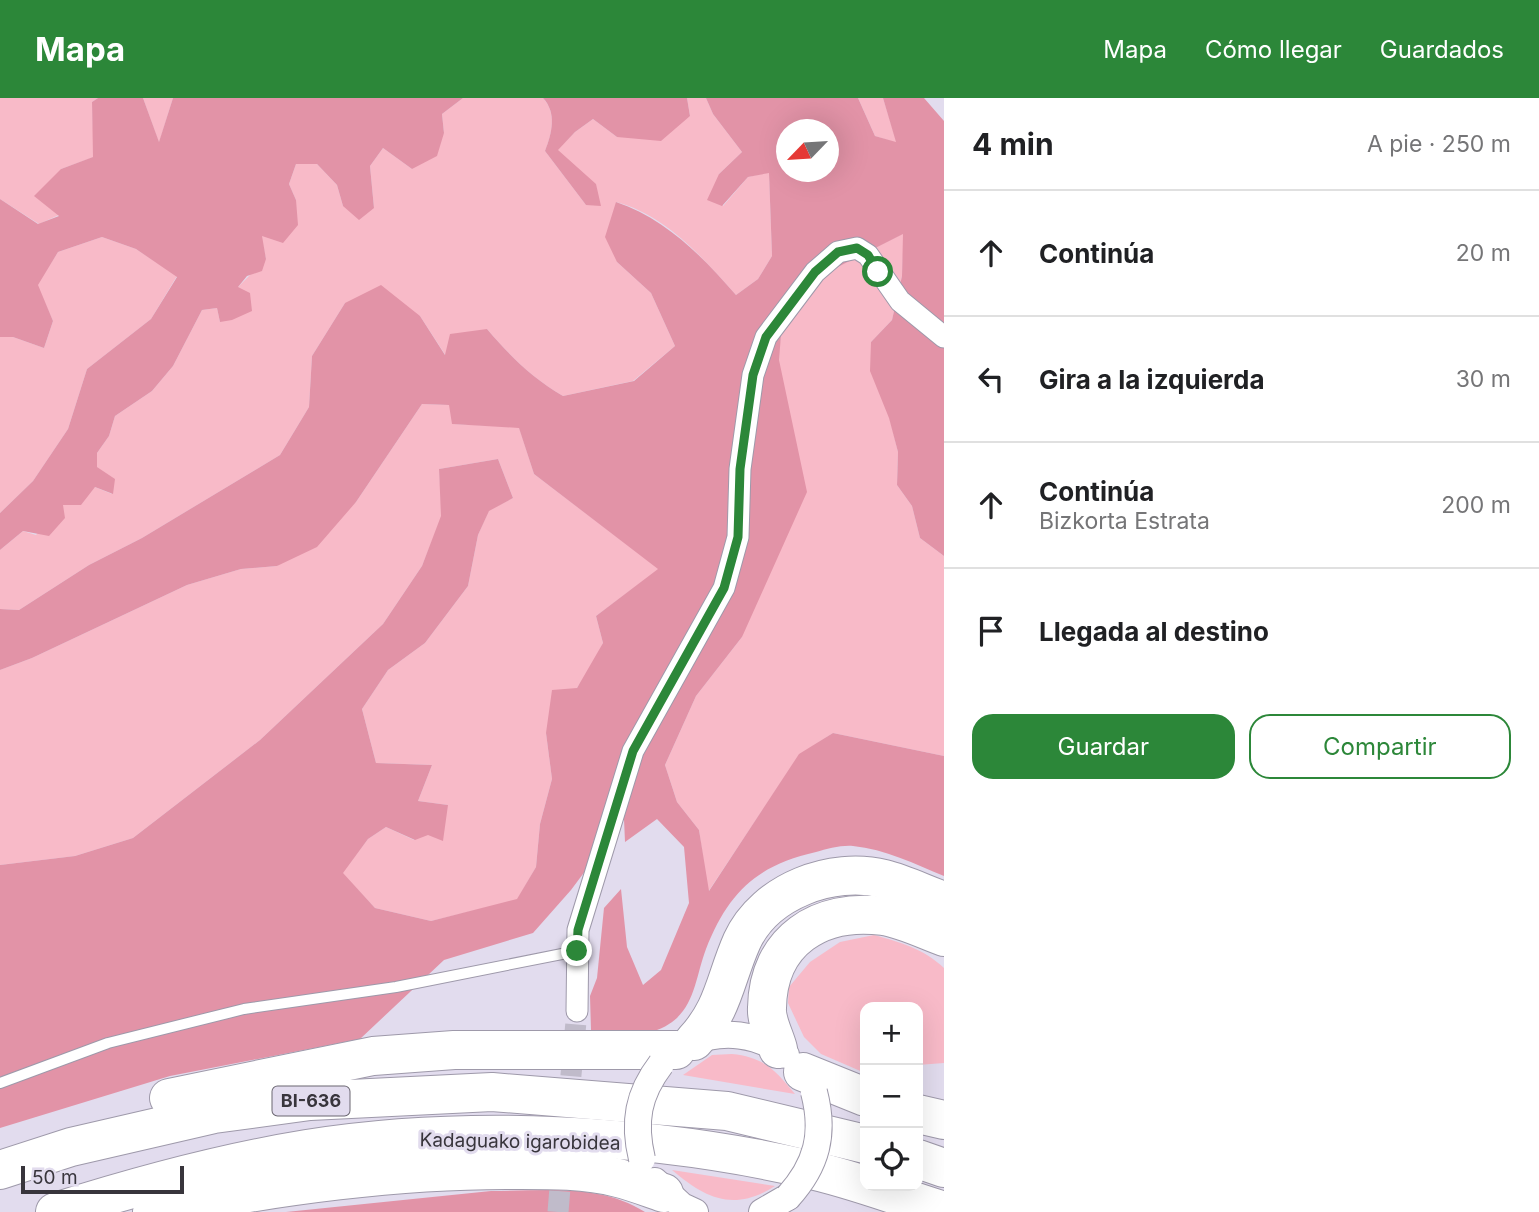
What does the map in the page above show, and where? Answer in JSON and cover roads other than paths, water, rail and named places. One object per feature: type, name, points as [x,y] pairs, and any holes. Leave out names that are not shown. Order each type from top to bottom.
[{"type":"highway","points":[[0,1147],[72,1122],[167,1098],[373,1056],[454,1049],[677,1052],[712,1022],[743,939],[767,909],[800,886],[836,876],[883,878],[944,901]]},
{"type":"highway","points":[[860,1095],[798,1071],[766,1010],[773,970],[788,944],[812,926],[842,914],[885,916],[944,937]]},
{"type":"highway","name":"BI-636","points":[[0,1170],[71,1147],[214,1114],[310,1101],[492,1092],[727,1111],[860,1143]]},
{"type":"highway","points":[[923,1115],[944,1120]]},
{"type":"highway","name":"Kadaguako igarobidea","points":[[55,1212],[232,1163],[308,1149],[458,1136],[587,1140],[715,1152],[809,1169],[944,1211]]},
{"type":"highway","points":[[923,1161],[944,1168]]},
{"type":"highway","points":[[152,1212],[172,1206],[302,1185],[405,1173],[473,1170],[553,1170],[616,1177],[680,1202]]},
{"type":"street","points":[[577,1011],[578,930],[633,751],[724,588],[738,537],[740,469],[753,375],[766,337],[815,272],[838,252],[857,248],[868,255],[900,301],[944,337]]},
{"type":"street","points":[[680,1202],[642,1158],[637,1119],[641,1098],[649,1080],[677,1052],[711,1036],[737,1035],[763,1041],[798,1071],[820,1115],[820,1138],[814,1160],[804,1180],[788,1197],[762,1212]]},
{"type":"lane","points":[[0,1083],[108,1043],[244,1009],[396,987],[577,951]]},
{"type":"tunnel","points":[[568,1107],[577,1011]]},
{"type":"tunnel","points":[[558,1212],[562,1163]]}]
